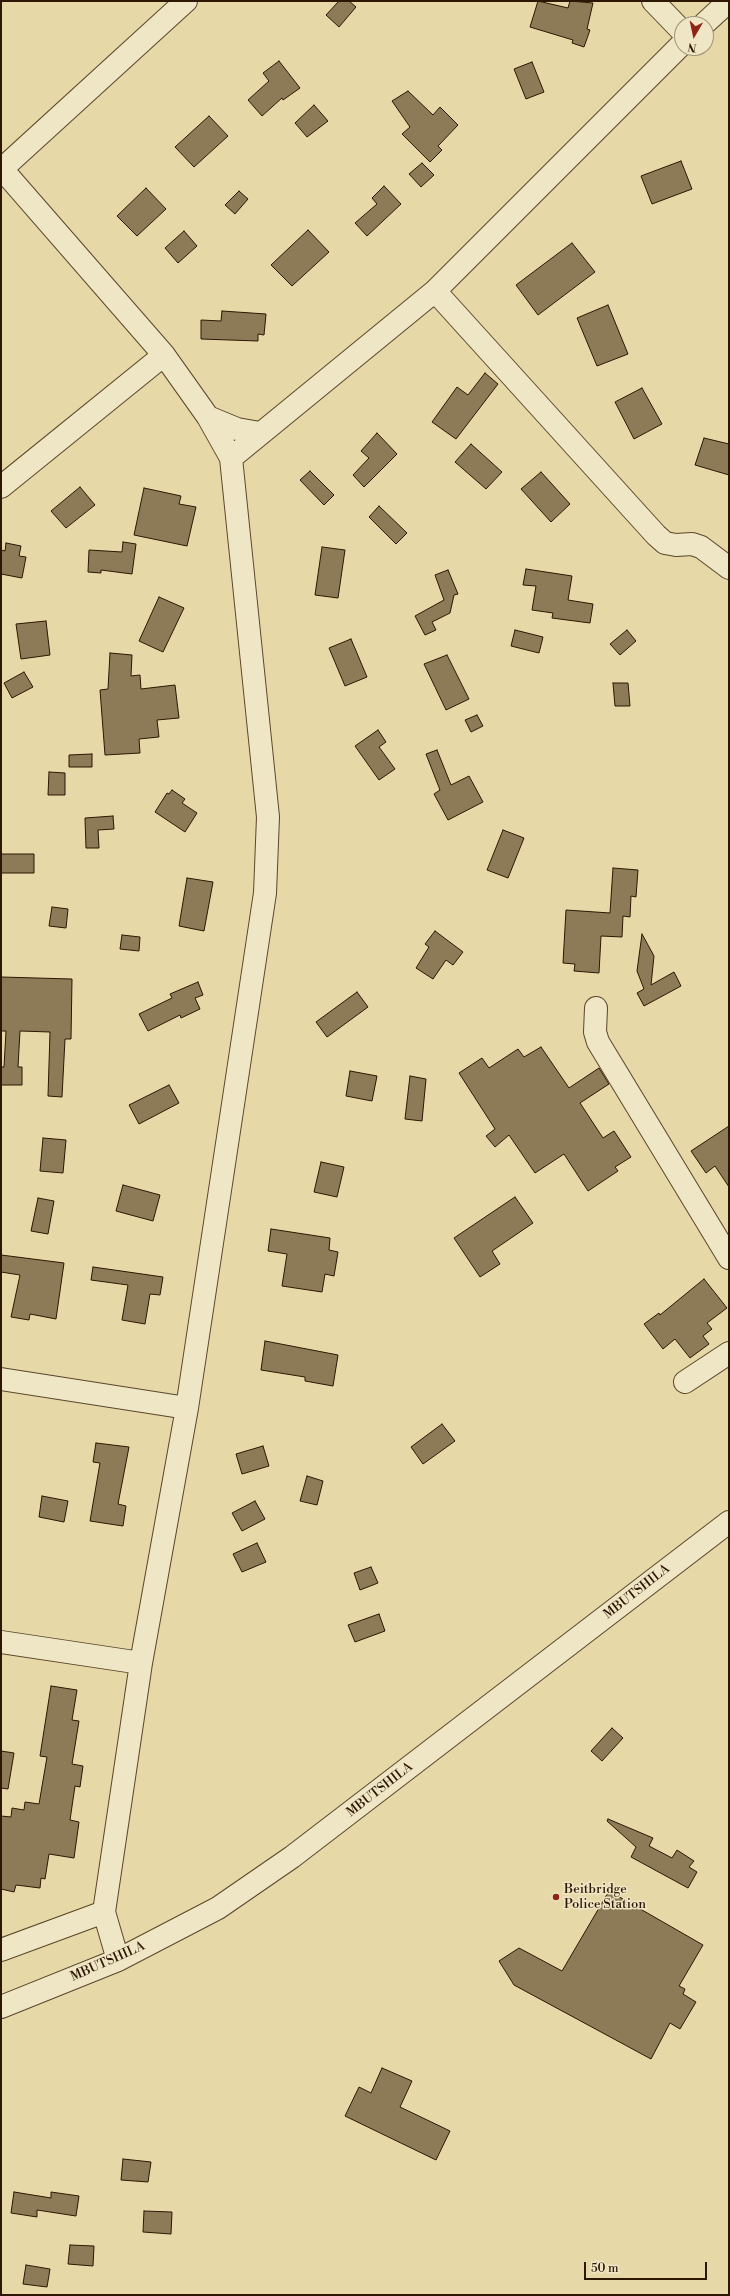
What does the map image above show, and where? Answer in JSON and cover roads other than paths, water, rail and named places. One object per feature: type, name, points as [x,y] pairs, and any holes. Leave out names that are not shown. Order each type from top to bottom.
[{"type":"street","points":[[118,1960],[104,1912],[141,1663],[187,1408],[265,893],[268,817],[231,458],[208,417],[164,355],[2,168],[186,1]]},
{"type":"street","points":[[653,1],[674,23]]},
{"type":"street","points":[[713,16],[729,1]]},
{"type":"street","points":[[231,458],[435,291],[674,52]]},
{"type":"street","points":[[435,291],[656,535],[665,542],[676,545],[692,544],[701,547],[729,568]]},
{"type":"street","points":[[1,486],[164,355]]},
{"type":"street","points":[[208,417],[237,429],[260,433]]},
{"type":"street","points":[[596,1008],[595,1032],[598,1042],[729,1258]]},
{"type":"street","points":[[685,1382],[729,1353]]},
{"type":"street","points":[[1,1379],[187,1408]]},
{"type":"street","name":"MBUTSHILA","points":[[1,2007],[118,1960],[218,1908],[292,1857],[727,1527]]},
{"type":"street","points":[[1,1642],[141,1663]]},
{"type":"street","points":[[1,1950],[104,1912]]},
{"type":"place","name":"Beitbridge Police Station","points":[[556,1897]]}]
